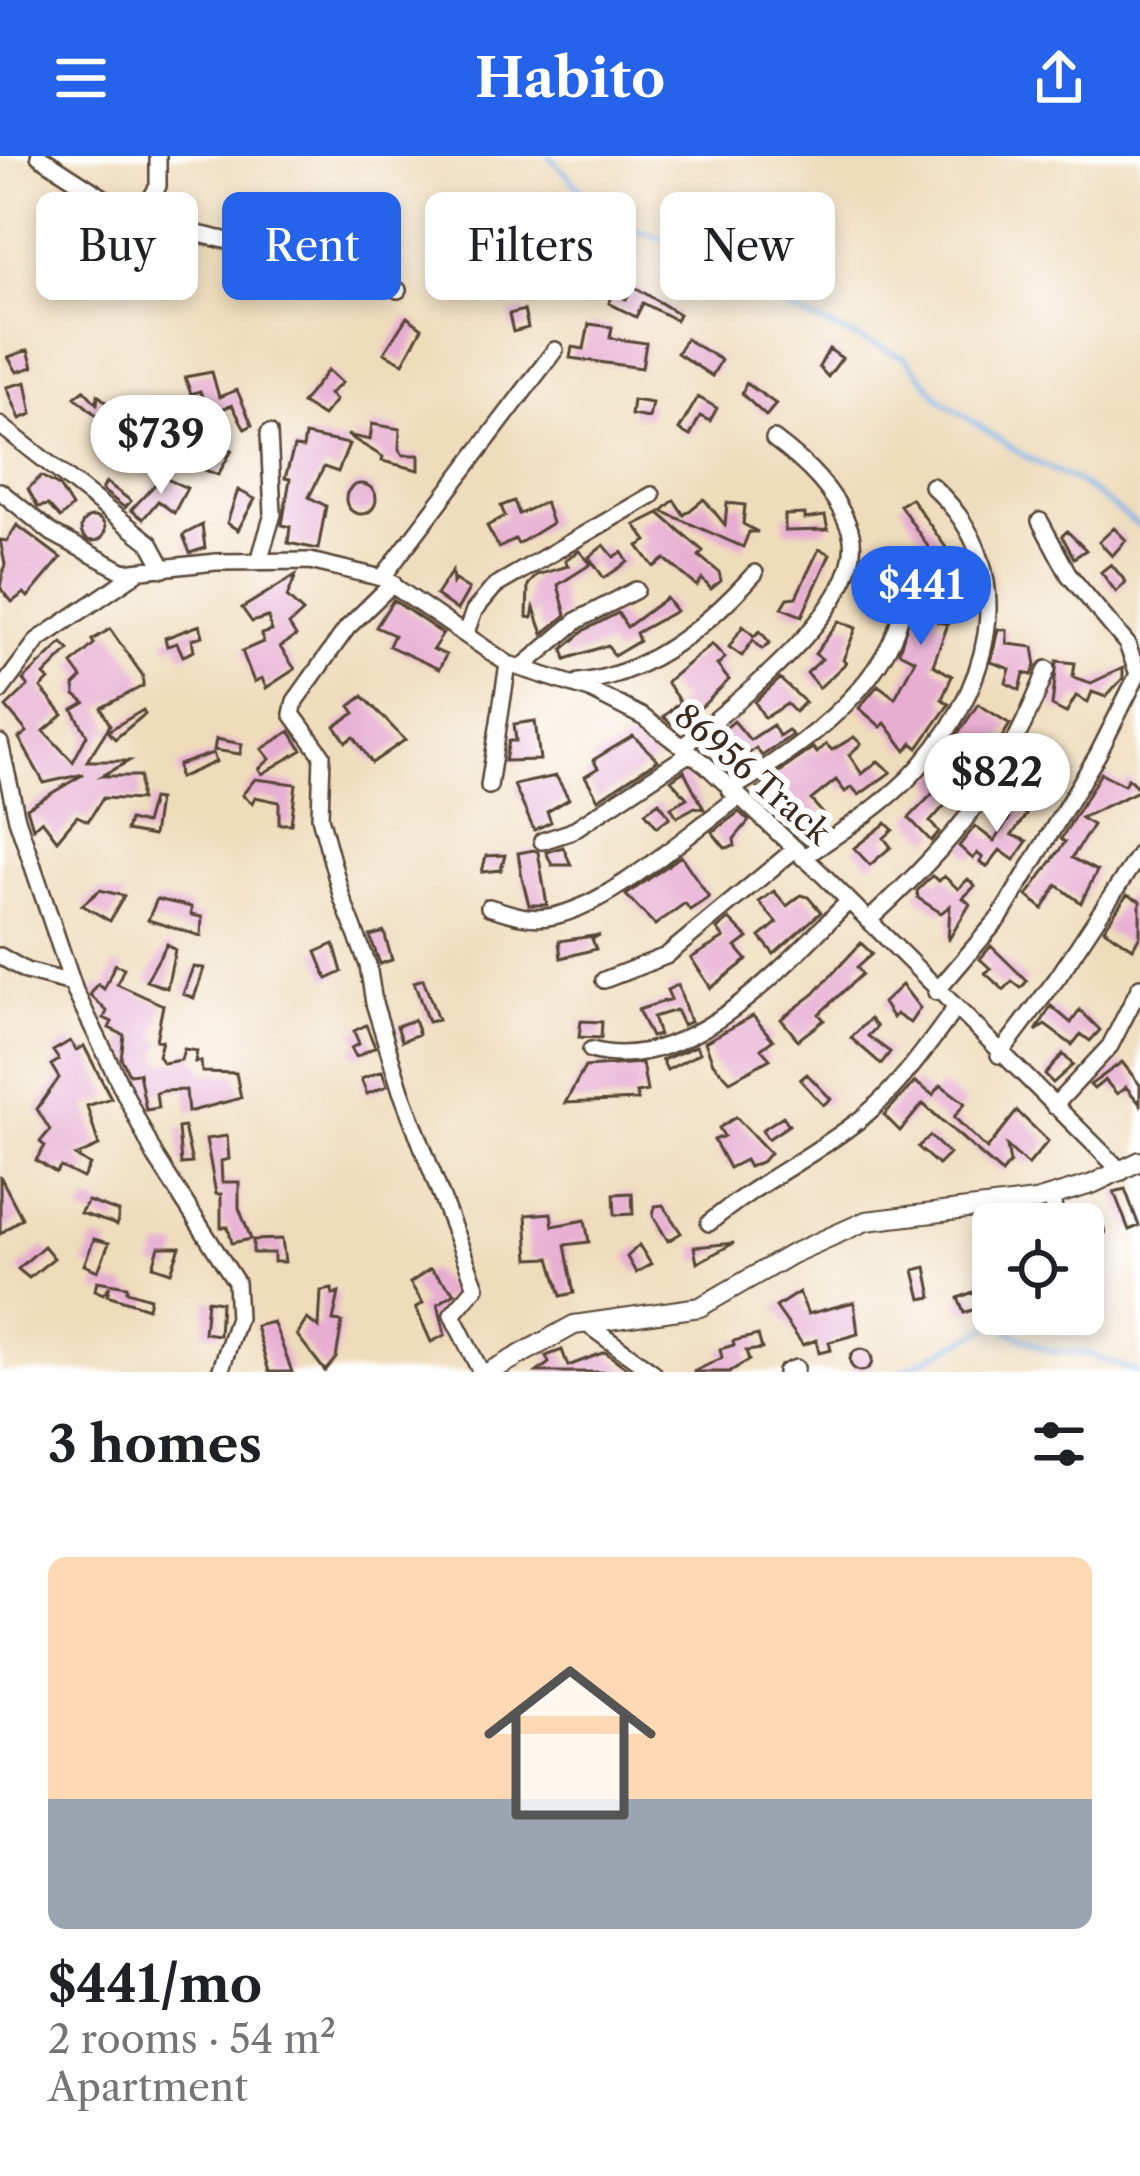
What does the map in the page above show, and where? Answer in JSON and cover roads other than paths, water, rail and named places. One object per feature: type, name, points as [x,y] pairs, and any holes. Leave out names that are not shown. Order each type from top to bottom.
[{"type":"street","points":[[39,156],[95,192]]},
{"type":"street","points":[[155,192],[158,156]]},
{"type":"street","points":[[555,350],[347,628],[295,700],[292,714],[322,755],[320,817],[342,898],[368,965],[401,1091],[452,1229],[474,1271],[476,1287],[452,1315],[488,1372],[544,1337],[585,1323],[700,1307],[792,1254],[866,1221],[1000,1208],[1052,1196],[1134,1167]]},
{"type":"street","points":[[0,424],[150,543],[164,568]]},
{"type":"street","points":[[259,561],[273,514],[269,433]]},
{"type":"street","points":[[542,841],[570,832],[686,750],[805,636],[849,567],[850,531],[826,487],[774,439]]},
{"type":"street","points":[[604,980],[666,956],[799,854],[870,812],[948,729],[987,643],[992,619],[986,578],[962,519],[932,486]]},
{"type":"street","points":[[0,491],[98,561],[137,573]]},
{"type":"street","points":[[465,635],[474,611],[495,586],[652,495]]},
{"type":"street","points":[[936,992],[1000,917],[1106,739],[1138,674],[1127,644],[1069,574],[1040,521]]},
{"type":"street","name":"86956 Track","points":[[137,573],[310,561],[387,580],[514,666],[570,683],[631,710],[686,750],[799,854],[1054,1106],[1134,1167]]},
{"type":"street","points":[[489,907],[533,918],[568,911],[638,870],[793,753],[872,670],[903,610],[904,567]]},
{"type":"street","points":[[0,691],[20,658],[137,573]]},
{"type":"street","points":[[570,683],[612,677],[694,632],[755,573]]},
{"type":"street","points":[[489,786],[514,666],[578,620],[636,590]]},
{"type":"street","points":[[0,650],[20,658]]},
{"type":"street","points":[[868,921],[929,865],[994,786],[1047,669]]},
{"type":"street","points":[[0,743],[16,819],[72,983],[148,1142],[236,1282],[238,1318],[220,1372]]},
{"type":"street","points":[[999,1055],[1072,958],[1140,853]]},
{"type":"street","points":[[591,1050],[625,1057],[708,1025],[768,982],[849,902]]},
{"type":"street","points":[[0,956],[26,971],[72,983]]},
{"type":"street","points":[[1054,1106],[1110,1046],[1140,987]]},
{"type":"street","points":[[709,1223],[765,1178],[860,1119],[954,1010]]},
{"type":"street","points":[[1052,1196],[1053,1203]]},
{"type":"street","points":[[585,1323],[652,1372]]},
{"type":"waterway","points":[[549,156],[613,223],[711,253],[794,312],[906,358],[942,401],[1026,457],[1080,483],[1140,527]]},
{"type":"waterway","points":[[901,1372],[995,1324],[1049,1351],[1087,1354],[1137,1372]]}]
